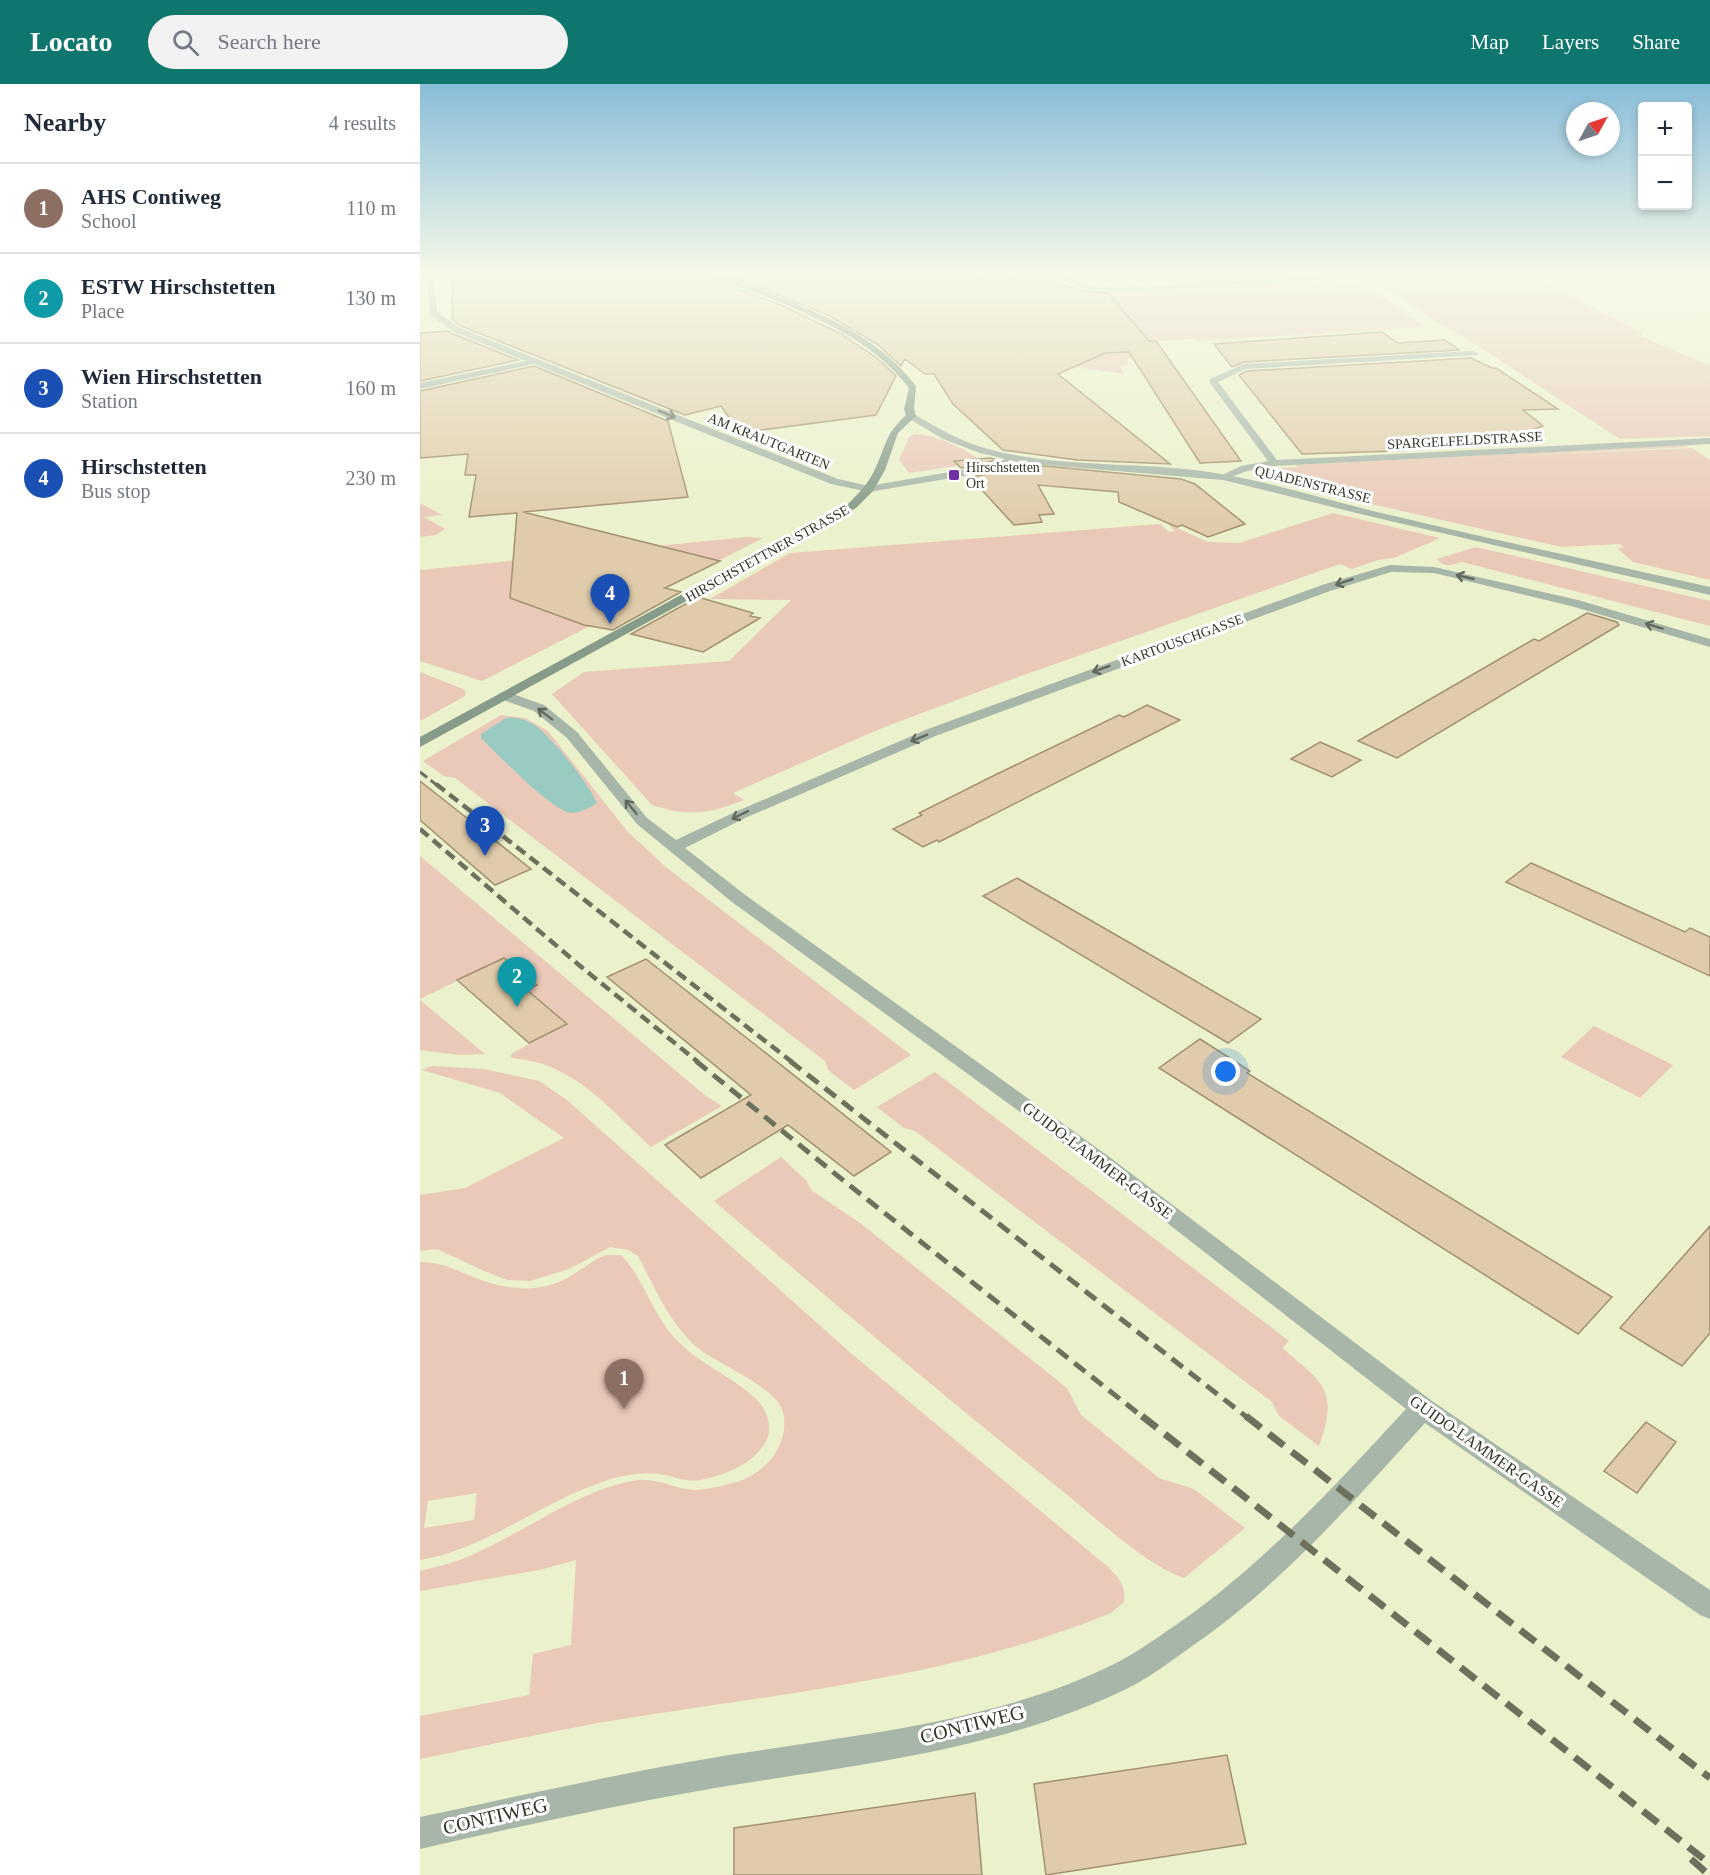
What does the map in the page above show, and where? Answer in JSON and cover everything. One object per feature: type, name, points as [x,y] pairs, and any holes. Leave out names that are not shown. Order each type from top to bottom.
[{"type":"main road","points":[[883,358],[904,374],[913,388],[909,409],[911,416]]},
{"type":"main road","name":"HIRSCHSTETTNER STRASSE","points":[[420,742],[852,506],[868,489],[880,470],[894,432],[911,416]]},
{"type":"street","name":"AM KRAUTGARTEN","points":[[526,358],[835,482],[868,489]]},
{"type":"street","points":[[1274,463],[1213,381],[1244,367],[1399,358]]},
{"type":"street","points":[[420,386],[534,361]]},
{"type":"street","name":"QUADENSTRASSE","points":[[911,416],[923,425],[946,435],[993,454],[1013,459],[1223,477],[1710,591]]},
{"type":"street","name":"SPARGELFELDSTRASSE","points":[[1223,477],[1245,468],[1274,463],[1710,441]]},
{"type":"street","points":[[868,489],[993,468],[1013,459]]},
{"type":"street","name":"KARTOUSCHGASSE","points":[[674,848],[740,814],[933,732],[1326,588],[1390,568],[1434,570],[1495,583],[1613,614],[1710,643]]},
{"type":"street","name":"GUIDO-LAMMER-GASSE","points":[[505,696],[539,708],[572,735],[642,820],[674,848],[828,965],[947,1047],[1101,1161],[1423,1408],[1710,1606]]},
{"type":"street","name":"CONTIWEG","points":[[420,1833],[553,1803],[939,1733],[1066,1699],[1127,1673],[1214,1616],[1273,1565],[1423,1408]]},
{"type":"shaded area","points":[[1085,358],[1133,358],[1128,359],[1127,365],[1120,366],[1124,374],[1055,364]]},
{"type":"shaded area","points":[[1496,358],[1691,358],[1710,366],[1710,436],[1620,439]]},
{"type":"shaded area","points":[[914,434],[930,436],[950,443],[982,462],[909,473],[899,460],[909,437]]},
{"type":"shaded area","points":[[1684,445],[1689,447],[1496,457],[1692,448],[1710,460],[1710,580],[1633,562],[1617,548],[1624,548],[1620,544],[1562,547],[1265,480],[1259,474],[1266,469],[1297,467],[1296,465]]},
{"type":"shaded area","points":[[420,503],[442,515],[424,517],[445,529],[436,535],[420,537]]},
{"type":"shaded area","points":[[1333,513],[1440,538],[1394,558],[1378,560],[1352,569],[1340,564],[1018,677],[882,728],[733,793],[744,800],[709,811],[677,811],[652,805],[552,694],[584,672],[729,661],[791,600],[710,599],[790,553],[1160,524],[1169,532],[1175,531],[1168,524],[1208,542],[1239,543]]},
{"type":"shaded area","points":[[747,537],[763,538],[482,681],[420,661],[420,570]]},
{"type":"shaded area","points":[[1476,547],[1710,601],[1710,626],[1462,562],[1446,565],[1437,559]]},
{"type":"shaded area","points":[[420,672],[463,689],[466,692],[465,696],[420,721]]},
{"type":"shaded area","points":[[501,715],[525,718],[548,731],[627,831],[667,868],[911,1055],[854,1090],[828,1070],[825,1061],[455,778],[444,776],[423,761]]},
{"type":"shaded area","points":[[420,856],[706,1096],[722,1106],[651,1147],[605,1103],[580,1083],[548,1066],[512,1058],[510,1056],[513,1053],[567,1023],[527,990],[504,958],[420,999]]},
{"type":"shaded area","points":[[420,1000],[485,1054],[460,1055],[420,1050]]},
{"type":"shaded area","points":[[1594,1026],[1673,1065],[1640,1098],[1561,1057]]},
{"type":"shaded area","points":[[432,1066],[484,1069],[539,1081],[567,1100],[853,1355],[1108,1567],[1121,1583],[1124,1602],[1111,1613],[1049,1636],[922,1670],[793,1693],[598,1723],[420,1759],[420,1716],[529,1695],[533,1654],[571,1645],[576,1560],[539,1570],[420,1591],[420,1571],[469,1556],[572,1503],[611,1486],[649,1480],[694,1490],[713,1488],[742,1480],[756,1473],[772,1458],[782,1439],[784,1428],[781,1407],[775,1398],[754,1382],[702,1351],[684,1335],[662,1302],[638,1256],[628,1250],[610,1247],[569,1269],[530,1281],[507,1280],[437,1249],[420,1251],[420,1195],[465,1188],[564,1138],[500,1093],[422,1070]]},
{"type":"shaded area","points":[[935,1072],[1289,1341],[1282,1348],[1317,1380],[1324,1389],[1327,1399],[1328,1412],[1319,1446],[1279,1416],[1272,1402],[915,1131],[904,1128],[877,1107]]},
{"type":"shaded area","points":[[781,1157],[807,1181],[811,1190],[860,1223],[1067,1388],[1081,1415],[1159,1478],[1194,1489],[1245,1528],[1184,1578],[1169,1572],[1136,1551],[842,1310],[714,1201]]},
{"type":"shaded area","points":[[621,1255],[636,1274],[665,1326],[681,1345],[759,1402],[766,1413],[769,1425],[765,1443],[757,1454],[735,1469],[705,1479],[684,1480],[652,1474],[611,1479],[563,1498],[470,1545],[420,1560],[420,1262],[443,1265],[501,1286],[535,1288],[569,1277],[600,1257]],"holes":[[[477,1493],[474,1520],[424,1528],[428,1501]]]},
{"type":"water","points":[[506,718],[523,720],[540,729],[568,760],[597,803],[582,811],[571,813],[551,803],[525,781],[481,738],[481,734]]},
{"type":"building","points":[[420,358],[512,358],[518,360],[420,381]]},
{"type":"building","points":[[540,358],[876,358],[896,376],[876,415],[740,433],[721,406],[685,415]]},
{"type":"building","points":[[892,358],[1095,358],[1058,374],[1170,464],[1077,460],[1003,450],[953,404],[934,374],[925,374],[905,359],[901,366]]},
{"type":"building","points":[[1133,358],[1168,358],[1241,461],[1200,463]]},
{"type":"building","points":[[1225,358],[1323,358],[1244,362],[1232,367]]},
{"type":"building","points":[[1471,358],[1496,368],[1558,409],[1523,410],[1543,426],[1494,444],[1397,451],[1302,454],[1239,375],[1247,371]]},
{"type":"building","points":[[534,366],[668,421],[688,497],[523,512],[720,561],[665,588],[681,592],[613,630],[584,625],[510,598],[517,513],[469,517],[476,475],[465,475],[468,454],[420,458],[420,391]]},
{"type":"building","points":[[990,458],[998,460],[961,468],[954,461]]},
{"type":"building","points":[[1014,463],[1181,479],[1195,484],[1245,524],[1208,537],[1182,525],[1177,527],[1119,502],[1118,492],[1038,485],[1054,514],[1039,515],[1042,522],[1014,525],[970,477],[993,473]]},
{"type":"building","points":[[698,597],[753,613],[750,616],[760,618],[703,652],[631,634]]},
{"type":"building","points":[[1587,613],[1617,622],[1619,625],[1397,758],[1358,741],[1534,639],[1539,641]]},
{"type":"building","points":[[1147,705],[1180,720],[939,842],[937,840],[923,847],[893,829],[922,815],[919,813],[997,774],[1119,715],[1124,717]]},
{"type":"building","points":[[1320,742],[1361,760],[1332,777],[1291,759]]},
{"type":"building","points":[[420,781],[531,869],[495,885],[420,820]]},
{"type":"building","points":[[1531,863],[1685,932],[1690,928],[1710,937],[1710,976],[1506,882]]},
{"type":"building","points":[[1017,878],[1261,1019],[1228,1043],[983,896]]},
{"type":"building","points":[[504,958],[537,985],[527,990],[567,1024],[529,1043],[457,980]]},
{"type":"building","points":[[646,959],[891,1152],[854,1176],[788,1125],[701,1178],[665,1145],[751,1095],[607,977]]},
{"type":"building","points":[[1200,1039],[1250,1071],[1247,1073],[1612,1297],[1578,1334],[1159,1068]]},
{"type":"building","points":[[1710,1226],[1710,1333],[1682,1366],[1620,1328]]},
{"type":"building","points":[[1646,1422],[1676,1442],[1637,1493],[1604,1471]]},
{"type":"building","points":[[1227,1755],[1246,1844],[1046,1875],[1034,1784]]},
{"type":"building","points":[[975,1793],[982,1875],[734,1875],[734,1828]]},
{"type":"railway","points":[[420,772],[438,786]]},
{"type":"railway","points":[[436,784],[792,1062]]},
{"type":"railway","points":[[420,829],[579,965],[698,1062]]},
{"type":"railway","points":[[696,1061],[1144,1418]]},
{"type":"railway","points":[[790,1061],[1248,1418]]},
{"type":"railway","points":[[1142,1416],[1710,1864]]},
{"type":"railway","points":[[1246,1416],[1710,1778]]},
{"type":"railway","points":[[1691,1859],[1709,1875]]},
{"type":"place","name":"Hirschstetten Ort","points":[[954,475]]},
{"type":"place","name":"Hirschstetten","points":[[610,624]]},
{"type":"place","name":"Wien Hirschstetten","points":[[485,856]]},
{"type":"place","name":"ESTW Hirschstetten","points":[[517,1007]]},
{"type":"place","name":"AHS Contiweg","points":[[624,1409]]}]
